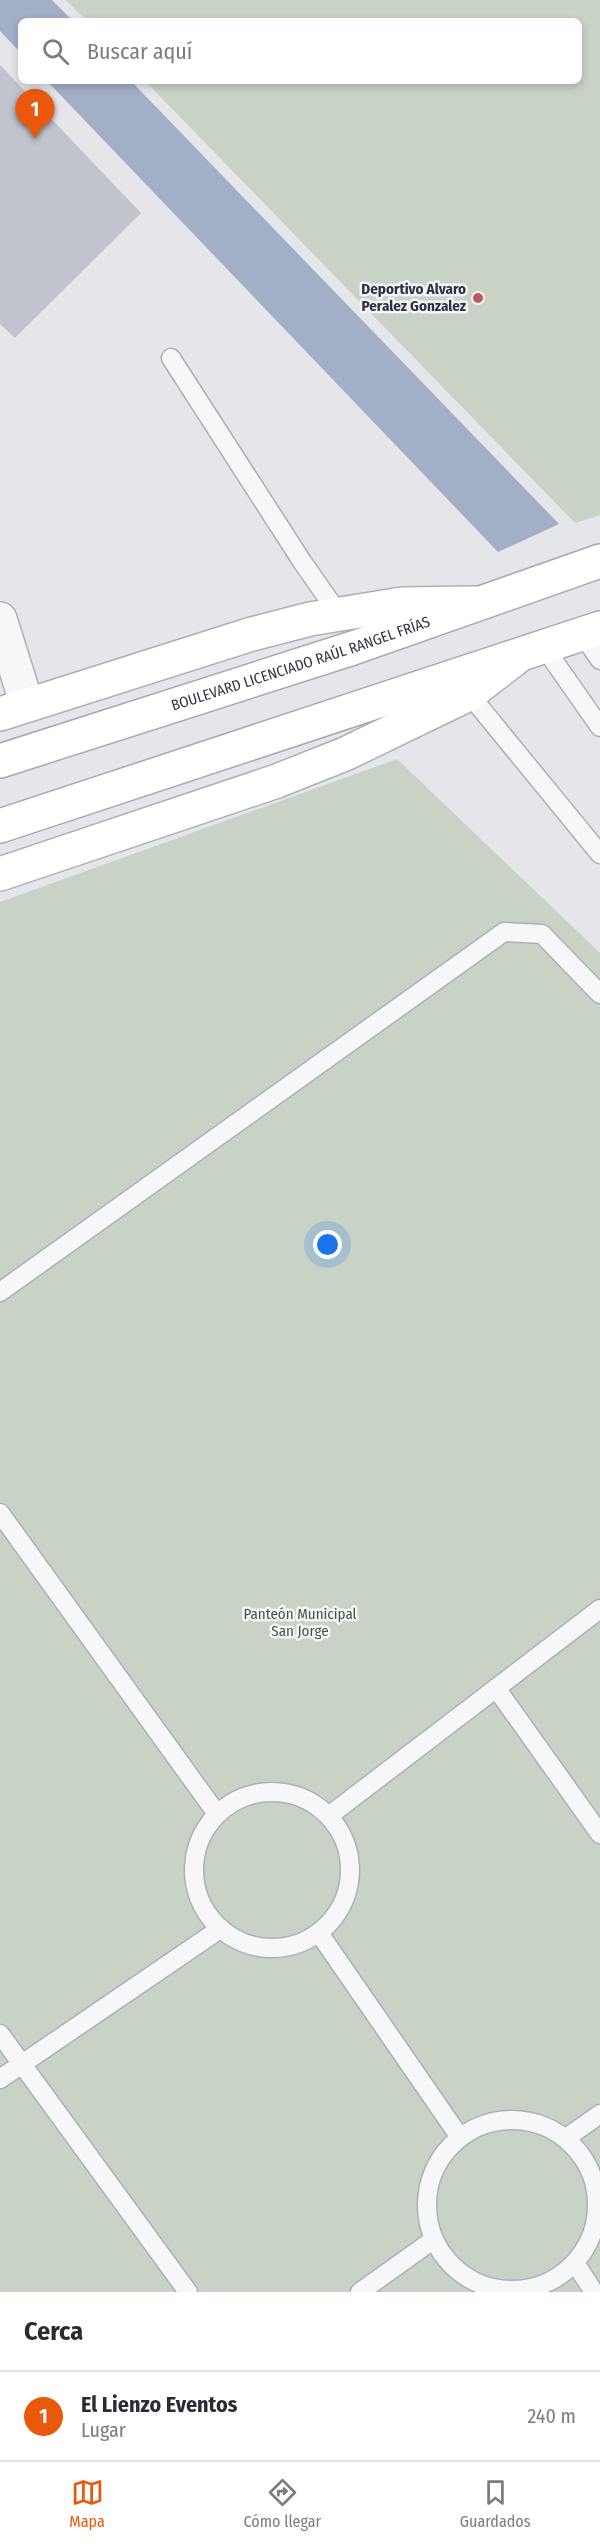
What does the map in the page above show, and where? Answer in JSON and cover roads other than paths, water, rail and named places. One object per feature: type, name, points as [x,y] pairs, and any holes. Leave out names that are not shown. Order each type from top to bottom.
[{"type":"main road","name":"BOULEVARD LICENCIADO RAÚL RANGEL FRÍAS","points":[[0,761],[486,603],[600,561]]},
{"type":"main road","points":[[14,710],[252,634],[338,613],[402,604],[486,603]]},
{"type":"main road","points":[[0,826],[591,631]]},
{"type":"main road","points":[[0,874],[278,781],[397,730],[469,694],[532,651]]},
{"type":"street","points":[[0,619],[14,710]]},
{"type":"lane","points":[[171,358],[303,563],[338,613]]},
{"type":"lane","points":[[591,631],[600,660]]},
{"type":"lane","points":[[532,651],[592,702],[600,727]]},
{"type":"lane","points":[[469,694],[600,854]]},
{"type":"lane","points":[[0,1292],[504,932],[542,934],[600,994]]},
{"type":"lane","points":[[0,1514],[217,1814]]},
{"type":"lane","points":[[330,1815],[600,1609]]},
{"type":"lane","points":[[496,1688],[600,1834]]},
{"type":"lane","points":[[261,1792],[286,1792],[309,1800],[330,1815],[344,1838],[351,1864],[349,1890],[338,1915],[319,1934],[295,1946],[269,1948],[242,1943],[220,1929],[203,1908],[194,1882],[194,1857],[202,1834],[217,1814],[237,1799],[261,1792]]},
{"type":"lane","points":[[0,2079],[220,1929]]},
{"type":"lane","points":[[319,1934],[459,2136]]},
{"type":"lane","points":[[0,2034],[188,2292]]},
{"type":"lane","points":[[566,2138],[600,2114]]},
{"type":"lane","points":[[513,2119],[541,2124],[566,2138],[585,2159],[596,2185],[598,2213],[591,2240],[575,2263],[553,2281],[526,2290],[498,2290],[471,2280],[449,2263],[433,2240],[426,2212],[428,2184],[440,2157],[459,2136],[484,2123],[513,2119]]},
{"type":"lane","points":[[360,2292],[433,2240]]},
{"type":"lane","points":[[575,2263],[594,2292]]},
{"type":"water","points":[[0,0],[52,0],[70,18],[18,18],[18,50],[0,31]]},
{"type":"water","points":[[50,84],[134,84],[559,524],[498,552]]},
{"type":"place","name":"El Lienzo Eventos","points":[[35,139]]},
{"type":"place","name":"Deportivo Alvaro Peralez Gonzalez","points":[[478,298]]},
{"type":"park label","name":"Panteón Municipal San Jorge","points":[[300,1622]]}]
